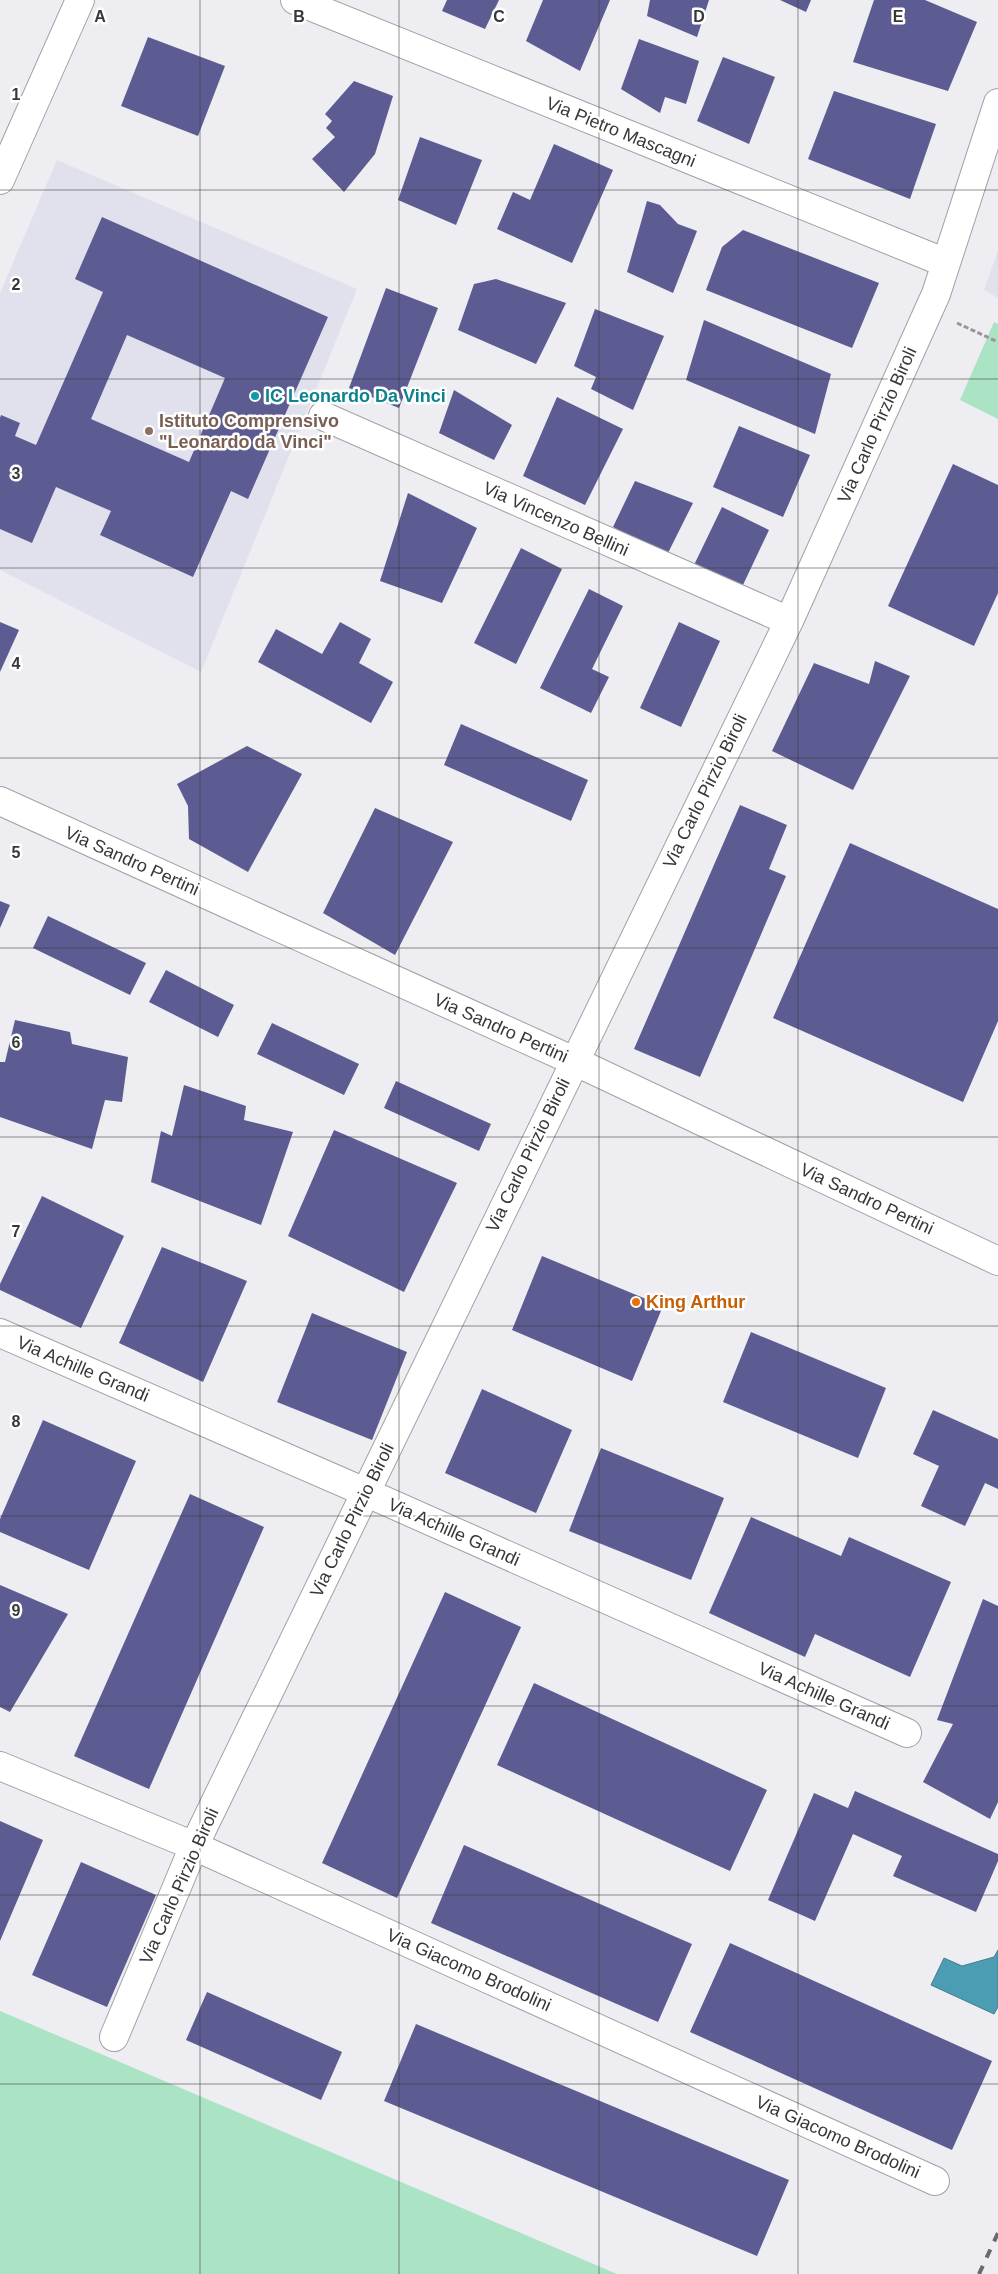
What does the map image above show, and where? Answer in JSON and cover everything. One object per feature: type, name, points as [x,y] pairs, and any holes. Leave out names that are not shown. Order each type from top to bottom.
[{"type":"street","points":[[0,180],[80,0]]},
{"type":"street","name":"Via Pietro Mascagni","points":[[295,0],[946,263]]},
{"type":"street","name":"Via Carlo Pirzio Biroli","points":[[114,2037],[194,1846],[789,622],[928,311],[946,263],[998,103]]},
{"type":"street","name":"Via Vincenzo Bellini","points":[[323,416],[789,622]]},
{"type":"street","name":"Via Sandro Pertini","points":[[0,801],[574,1061],[998,1261]]},
{"type":"street","name":"Via Achille Grandi","points":[[0,1333],[365,1492],[907,1733]]},
{"type":"street","name":"Via Giacomo Brodolini","points":[[0,1766],[194,1846],[935,2181]]},
{"type":"path","points":[[928,311],[998,342]]},
{"type":"shaded area","name":"Istituto Comprensivo \"Leonardo da Vinci\"","points":[[57,160],[357,289],[201,672],[0,570],[0,293]]},
{"type":"shaded area","points":[[998,250],[998,298],[984,290]]},
{"type":"green space","points":[[994,322],[998,324],[998,419],[960,400]]},
{"type":"green space","points":[[0,2011],[617,2274],[0,2274]]},
{"type":"water","points":[[998,1950],[998,2007],[994,2014],[931,1985],[944,1958],[962,1966],[994,1957]]},
{"type":"building","points":[[447,0],[499,0],[485,29],[442,11]]},
{"type":"building","points":[[543,0],[610,0],[580,71],[526,41]]},
{"type":"building","points":[[650,0],[709,0],[697,37],[647,16]]},
{"type":"building","points":[[780,0],[811,0],[806,12]]},
{"type":"building","points":[[874,0],[925,0],[977,22],[948,91],[853,62]]},
{"type":"building","points":[[148,37],[225,66],[198,136],[121,106]]},
{"type":"building","points":[[639,39],[699,61],[686,104],[665,97],[660,113],[621,89]]},
{"type":"building","points":[[723,57],[775,77],[749,144],[697,121]]},
{"type":"building","points":[[354,81],[393,96],[375,154],[344,192],[312,159],[335,137],[326,128],[332,121],[325,114]]},
{"type":"building","points":[[834,91],[936,124],[910,199],[808,159]]},
{"type":"building","points":[[420,137],[482,160],[456,225],[398,200]]},
{"type":"building","points":[[554,144],[613,170],[572,263],[497,229],[513,192],[530,200]]},
{"type":"building","points":[[647,201],[660,205],[678,224],[697,231],[673,293],[627,272]]},
{"type":"building","name":"IC Leonardo Da Vinci","points":[[102,217],[328,317],[248,499],[231,491],[193,577],[100,535],[111,511],[56,487],[32,543],[0,529],[0,418],[1,415],[20,423],[15,436],[36,445],[103,292],[75,279]],"holes":[[[127,335],[225,378],[189,462],[91,419]]]},
{"type":"building","points":[[743,230],[879,283],[852,348],[706,290],[722,247]]},
{"type":"building","points":[[496,279],[566,303],[536,364],[458,330],[474,284]]},
{"type":"building","points":[[386,288],[438,308],[399,408],[349,388]]},
{"type":"building","points":[[595,309],[664,336],[633,410],[591,389],[596,377],[574,366]]},
{"type":"building","points":[[704,320],[831,374],[815,434],[686,380]]},
{"type":"building","points":[[454,390],[512,425],[494,460],[439,433]]},
{"type":"building","points":[[557,397],[623,429],[585,505],[523,476]]},
{"type":"building","points":[[739,426],[810,455],[783,517],[713,487]]},
{"type":"building","points":[[953,464],[998,485],[998,593],[974,646],[888,606]]},
{"type":"building","points":[[635,481],[693,503],[667,555],[613,527]]},
{"type":"building","points":[[408,493],[477,528],[442,603],[380,581]]},
{"type":"building","points":[[722,507],[769,530],[742,587],[694,565]]},
{"type":"building","points":[[521,548],[562,569],[516,664],[474,643]]},
{"type":"building","points":[[589,589],[623,606],[592,669],[609,677],[591,713],[540,688]]},
{"type":"building","points":[[0,622],[19,630],[0,672]]},
{"type":"building","points":[[340,622],[371,639],[359,663],[393,682],[371,723],[258,662],[276,629],[322,654]]},
{"type":"building","points":[[679,622],[720,641],[681,727],[640,708]]},
{"type":"building","points":[[875,661],[910,676],[853,790],[772,751],[814,663],[869,684]]},
{"type":"building","points":[[461,724],[588,780],[571,821],[444,765]]},
{"type":"building","points":[[247,746],[302,774],[248,872],[189,839],[188,806],[177,784]]},
{"type":"building","points":[[740,805],[787,825],[769,869],[786,876],[700,1077],[634,1049]]},
{"type":"building","points":[[375,808],[453,842],[395,955],[323,913]]},
{"type":"building","points":[[850,843],[998,909],[998,1021],[963,1102],[773,1018]]},
{"type":"building","points":[[0,901],[10,905],[0,928]]},
{"type":"building","points":[[48,916],[146,963],[130,995],[33,948]]},
{"type":"building","points":[[166,970],[234,1005],[218,1037],[149,1002]]},
{"type":"building","points":[[15,1020],[70,1032],[72,1044],[128,1057],[122,1102],[105,1100],[92,1149],[0,1117],[0,1062],[5,1062]]},
{"type":"building","points":[[272,1023],[359,1064],[344,1095],[257,1054]]},
{"type":"building","points":[[396,1081],[491,1124],[479,1151],[384,1108]]},
{"type":"building","points":[[184,1085],[246,1106],[244,1120],[293,1132],[261,1225],[151,1182],[161,1131],[172,1136]]},
{"type":"building","points":[[334,1130],[457,1183],[404,1292],[288,1236]]},
{"type":"building","points":[[42,1196],[124,1236],[81,1328],[0,1290],[0,1284]]},
{"type":"building","points":[[162,1247],[247,1281],[203,1382],[119,1343]]},
{"type":"building","points":[[542,1256],[663,1306],[632,1381],[512,1330]]},
{"type":"building","points":[[312,1313],[407,1352],[372,1440],[277,1402]]},
{"type":"building","points":[[751,1332],[886,1388],[858,1458],[723,1402]]},
{"type":"building","points":[[482,1389],[572,1430],[536,1513],[445,1473]]},
{"type":"building","points":[[933,1410],[998,1439],[998,1489],[985,1483],[965,1526],[921,1506],[939,1466],[913,1454]]},
{"type":"building","points":[[43,1420],[136,1461],[89,1570],[0,1532],[0,1519]]},
{"type":"building","points":[[601,1448],[724,1498],[691,1580],[569,1531]]},
{"type":"building","points":[[190,1494],[264,1527],[149,1789],[74,1756]]},
{"type":"building","points":[[751,1517],[841,1556],[849,1537],[951,1582],[910,1677],[815,1634],[805,1657],[709,1613]]},
{"type":"building","points":[[0,1585],[68,1614],[10,1712],[0,1707]]},
{"type":"building","points":[[445,1592],[521,1627],[397,1898],[322,1863]]},
{"type":"building","points":[[983,1599],[998,1606],[998,1802],[990,1819],[923,1782],[953,1724],[937,1720]]},
{"type":"building","points":[[534,1683],[767,1790],[730,1871],[497,1765]]},
{"type":"building","points":[[855,1791],[998,1854],[998,1861],[976,1912],[893,1876],[902,1856],[853,1834],[815,1921],[768,1900],[814,1793],[848,1808]]},
{"type":"building","points":[[0,1821],[43,1840],[0,1941]]},
{"type":"building","points":[[464,1845],[692,1944],[658,2022],[431,1923]]},
{"type":"building","points":[[81,1862],[156,1895],[107,2007],[32,1975]]},
{"type":"building","points":[[730,1943],[992,2061],[952,2150],[690,2032]]},
{"type":"building","points":[[207,1992],[342,2052],[321,2100],[186,2040]]},
{"type":"building","points":[[416,2024],[789,2180],[757,2256],[384,2101]]},
{"type":"railway","points":[[979,2274],[998,2233]]},
{"type":"place","name":"IC Leonardo Da Vinci","points":[[255,396]]},
{"type":"place","name":"Istituto Comprensivo \"Leonardo da Vinci\"","points":[[149,431]]},
{"type":"place","name":"King Arthur","points":[[636,1302]]}]
